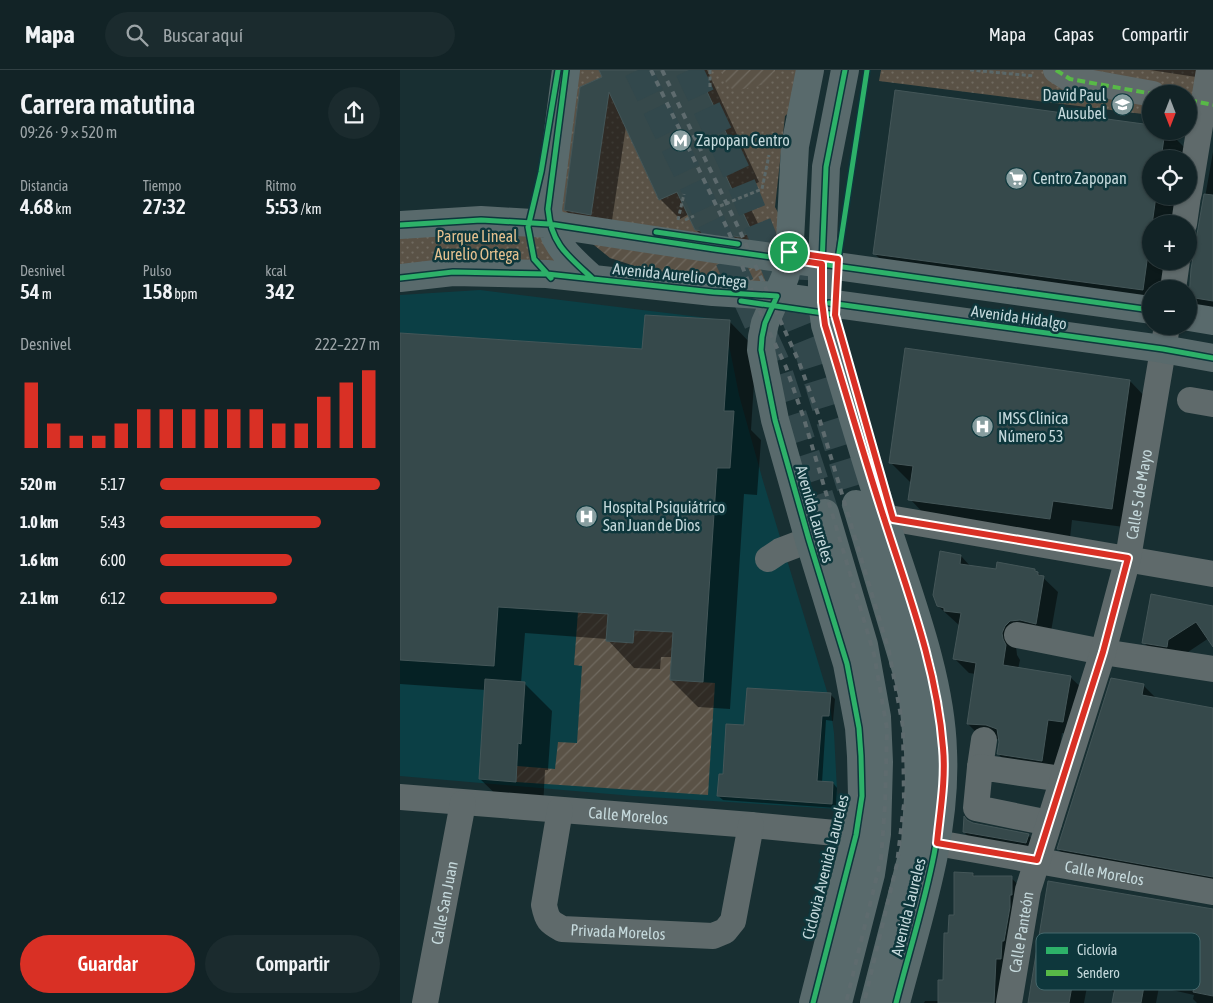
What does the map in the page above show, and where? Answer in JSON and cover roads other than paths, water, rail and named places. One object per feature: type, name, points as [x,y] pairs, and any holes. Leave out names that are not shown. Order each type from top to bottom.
[{"type":"main road","points":[[566,70],[548,209],[549,224],[562,249],[592,278]]},
{"type":"main road","name":"Avenida Laureles","points":[[810,70],[795,146],[789,259],[785,277],[765,323],[761,350],[776,420],[808,540],[847,664],[859,728],[862,796],[856,835],[813,1003]]},
{"type":"main road","name":"Avenida Laureles","points":[[844,70],[826,168],[822,264],[822,302],[825,325],[912,601],[937,694],[943,751],[943,781],[937,843],[896,1003]]},
{"type":"main road","name":"Avenida Aurelio Ortega","points":[[400,225],[481,220],[549,224],[789,259]]},
{"type":"main road","name":"Avenida Hidalgo","points":[[789,259],[1142,309]]},
{"type":"main road","name":"Avenida Aurelio Ortega","points":[[400,278],[453,272],[547,274],[713,292],[777,296]]},
{"type":"main road","name":"Avenida Hidalgo","points":[[777,296],[1165,338],[1213,358]]},
{"type":"main road","points":[[1197,318],[1213,321]]},
{"type":"main road","name":"Avenida Laureles","points":[[856,504],[906,670],[913,699],[918,752],[919,783],[915,844],[874,1003]]},
{"type":"main road","name":"Avenida Laureles","points":[[825,513],[864,645],[877,717],[879,762],[877,834],[871,874],[838,1003]]},
{"type":"street","points":[[1195,150],[1209,70]]},
{"type":"street","points":[[1063,74],[1142,92]]},
{"type":"street","name":"Calle 5 de Mayo","points":[[1037,860],[1103,652],[1128,558],[1165,338]]},
{"type":"street","points":[[884,517],[1213,574]]},
{"type":"street","points":[[768,559],[780,551],[808,540]]},
{"type":"street","points":[[1017,635],[1103,652],[1213,669]]},
{"type":"street","points":[[984,740],[976,808],[1049,822]]},
{"type":"street","points":[[980,767],[1062,779]]},
{"type":"street","name":"Calle Morelos","points":[[400,797],[856,835]]},
{"type":"street","name":"Calle San Juan","points":[[425,1003],[463,802]]},
{"type":"street","name":"Privada Morelos","points":[[560,810],[544,905],[550,922],[562,929],[713,936],[725,931],[733,921],[752,825]]},
{"type":"street","name":"Calle Morelos","points":[[937,843],[1213,892]]},
{"type":"street","name":"Calle Panteón","points":[[1009,1003],[1028,890],[1037,860]]},
{"type":"tunnel","points":[[638,70],[721,242],[775,361],[825,513]]},
{"type":"tunnel","points":[[689,70],[737,173],[808,349],[856,504]]},
{"type":"tunnel","points":[[806,322],[810,238]]},
{"type":"railway","points":[[651,70],[728,230],[761,314],[786,367],[804,419],[874,654],[887,729],[885,805],[881,859],[846,1003]]},
{"type":"railway","points":[[662,70],[739,229],[799,362],[818,414],[889,651],[903,727],[904,804],[897,864],[864,1003]]},
{"type":"place","name":"David Paul Ausubel","points":[[1122,104]]},
{"type":"place","name":"Zapopan Centro","points":[[680,140]]},
{"type":"place","name":"Centro Zapopan","points":[[1017,178]]},
{"type":"place","name":"IMSS Clínica Número 53","points":[[982,427]]},
{"type":"place","name":"Hospital Psiquiátrico San Juan de Dios","points":[[587,516]]},
{"type":"park label","name":"Parque Lineal Aurelio Ortega","points":[[477,245]]}]
